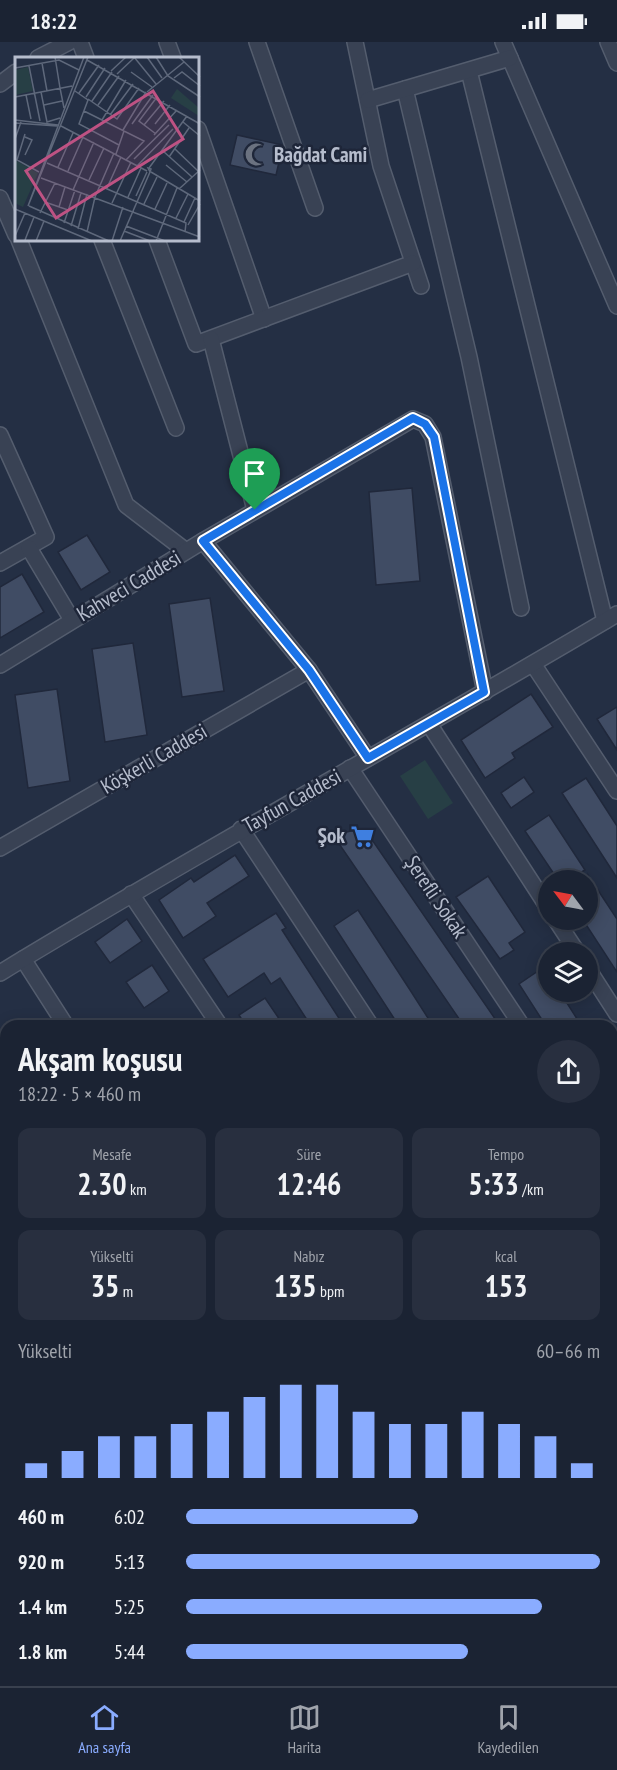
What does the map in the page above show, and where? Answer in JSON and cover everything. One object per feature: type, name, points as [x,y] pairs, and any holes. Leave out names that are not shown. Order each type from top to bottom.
[{"type":"street","points":[[40,57],[69,42]]},
{"type":"street","points":[[80,42],[86,57]]},
{"type":"street","points":[[167,42],[173,57]]},
{"type":"street","points":[[257,42],[315,208]]},
{"type":"street","points":[[355,42],[381,166],[421,286]]},
{"type":"street","points":[[503,42],[616,304]]},
{"type":"street","points":[[608,42],[617,63]]},
{"type":"street","points":[[368,100],[510,58]]},
{"type":"street","points":[[469,71],[611,618]]},
{"type":"street","points":[[0,84],[15,73]]},
{"type":"street","points":[[405,89],[469,357],[521,608]]},
{"type":"street","points":[[200,135],[264,319]]},
{"type":"street","points":[[0,198],[15,233]]},
{"type":"street","points":[[20,242],[126,505],[186,551]]},
{"type":"street","points":[[103,242],[176,428]]},
{"type":"street","points":[[158,242],[196,344],[413,263]]},
{"type":"street","points":[[211,339],[255,510]]},
{"type":"street","name":"Kahveci Caddesi","points":[[0,665],[186,551],[413,418],[425,424],[434,437],[484,692]]},
{"type":"street","points":[[0,435],[46,537],[0,563]]},
{"type":"street","points":[[203,541],[309,670],[368,758]]},
{"type":"street","points":[[29,548],[72,621]]},
{"type":"street","name":"Tayfun Caddesi","points":[[0,973],[241,829],[429,724],[611,618]]},
{"type":"street","points":[[533,664],[617,791]]},
{"type":"street","name":"Köşkerli Caddesi","points":[[0,848],[309,670]]},
{"type":"street","points":[[429,724],[538,892]]},
{"type":"street","name":"Şerefli Sokak","points":[[350,768],[518,1020]]},
{"type":"street","points":[[241,829],[367,1020]]},
{"type":"street","points":[[131,894],[215,1020]]},
{"type":"street","points":[[23,959],[62,1020]]},
{"type":"street","points":[[598,985],[617,1014]]},
{"type":"green space","points":[[425,760],[453,803],[428,819],[400,776]]},
{"type":"building","name":"Bağdat Cami","points":[[237,135],[283,145],[276,175],[230,165]]},
{"type":"building","points":[[412,488],[420,581],[376,585],[369,492]]},
{"type":"building","points":[[87,535],[110,572],[81,590],[58,552]]},
{"type":"building","points":[[22,574],[44,612],[0,638],[0,587]]},
{"type":"building","points":[[210,598],[224,691],[182,697],[169,604]]},
{"type":"building","points":[[133,643],[147,735],[105,742],[92,649]]},
{"type":"building","points":[[57,689],[70,781],[28,788],[15,695]]},
{"type":"building","points":[[531,694],[553,727],[512,753],[515,758],[485,778],[461,740]]},
{"type":"building","points":[[617,707],[617,750],[597,719]]},
{"type":"building","points":[[524,777],[534,792],[511,808],[501,793]]},
{"type":"building","points":[[586,778],[617,826],[617,878],[562,793]]},
{"type":"building","points":[[549,815],[585,870],[551,870],[525,831]]},
{"type":"building","points":[[351,831],[366,831],[496,1020],[460,1020],[333,835]]},
{"type":"building","points":[[235,855],[249,876],[207,903],[216,916],[183,938],[159,900],[191,878],[194,882]]},
{"type":"building","points":[[488,876],[525,932],[509,943],[514,950],[500,959],[456,897]]},
{"type":"building","points":[[598,890],[617,919],[617,972],[590,930],[598,930]]},
{"type":"building","points":[[358,910],[429,1020],[395,1020],[334,926]]},
{"type":"building","points":[[276,913],[286,928],[282,930],[340,1020],[307,1020],[280,978],[271,984],[264,973],[228,997],[203,959]]},
{"type":"building","points":[[127,919],[142,941],[110,963],[95,942]]},
{"type":"building","points":[[152,965],[169,991],[144,1008],[126,982]]},
{"type":"building","points":[[538,971],[538,1002],[566,1002],[578,1020],[542,1020],[519,984]]},
{"type":"building","points":[[265,998],[280,1020],[242,1020],[239,1015]]},
{"type":"place","name":"Bağdat Cami","points":[[256,155]]},
{"type":"place","name":"Şok","points":[[363,836]]},
{"type":"route","points":[[413,418],[420,420],[429,428],[434,437],[484,692],[368,758],[309,670],[203,541],[255,510],[413,418]]}]
